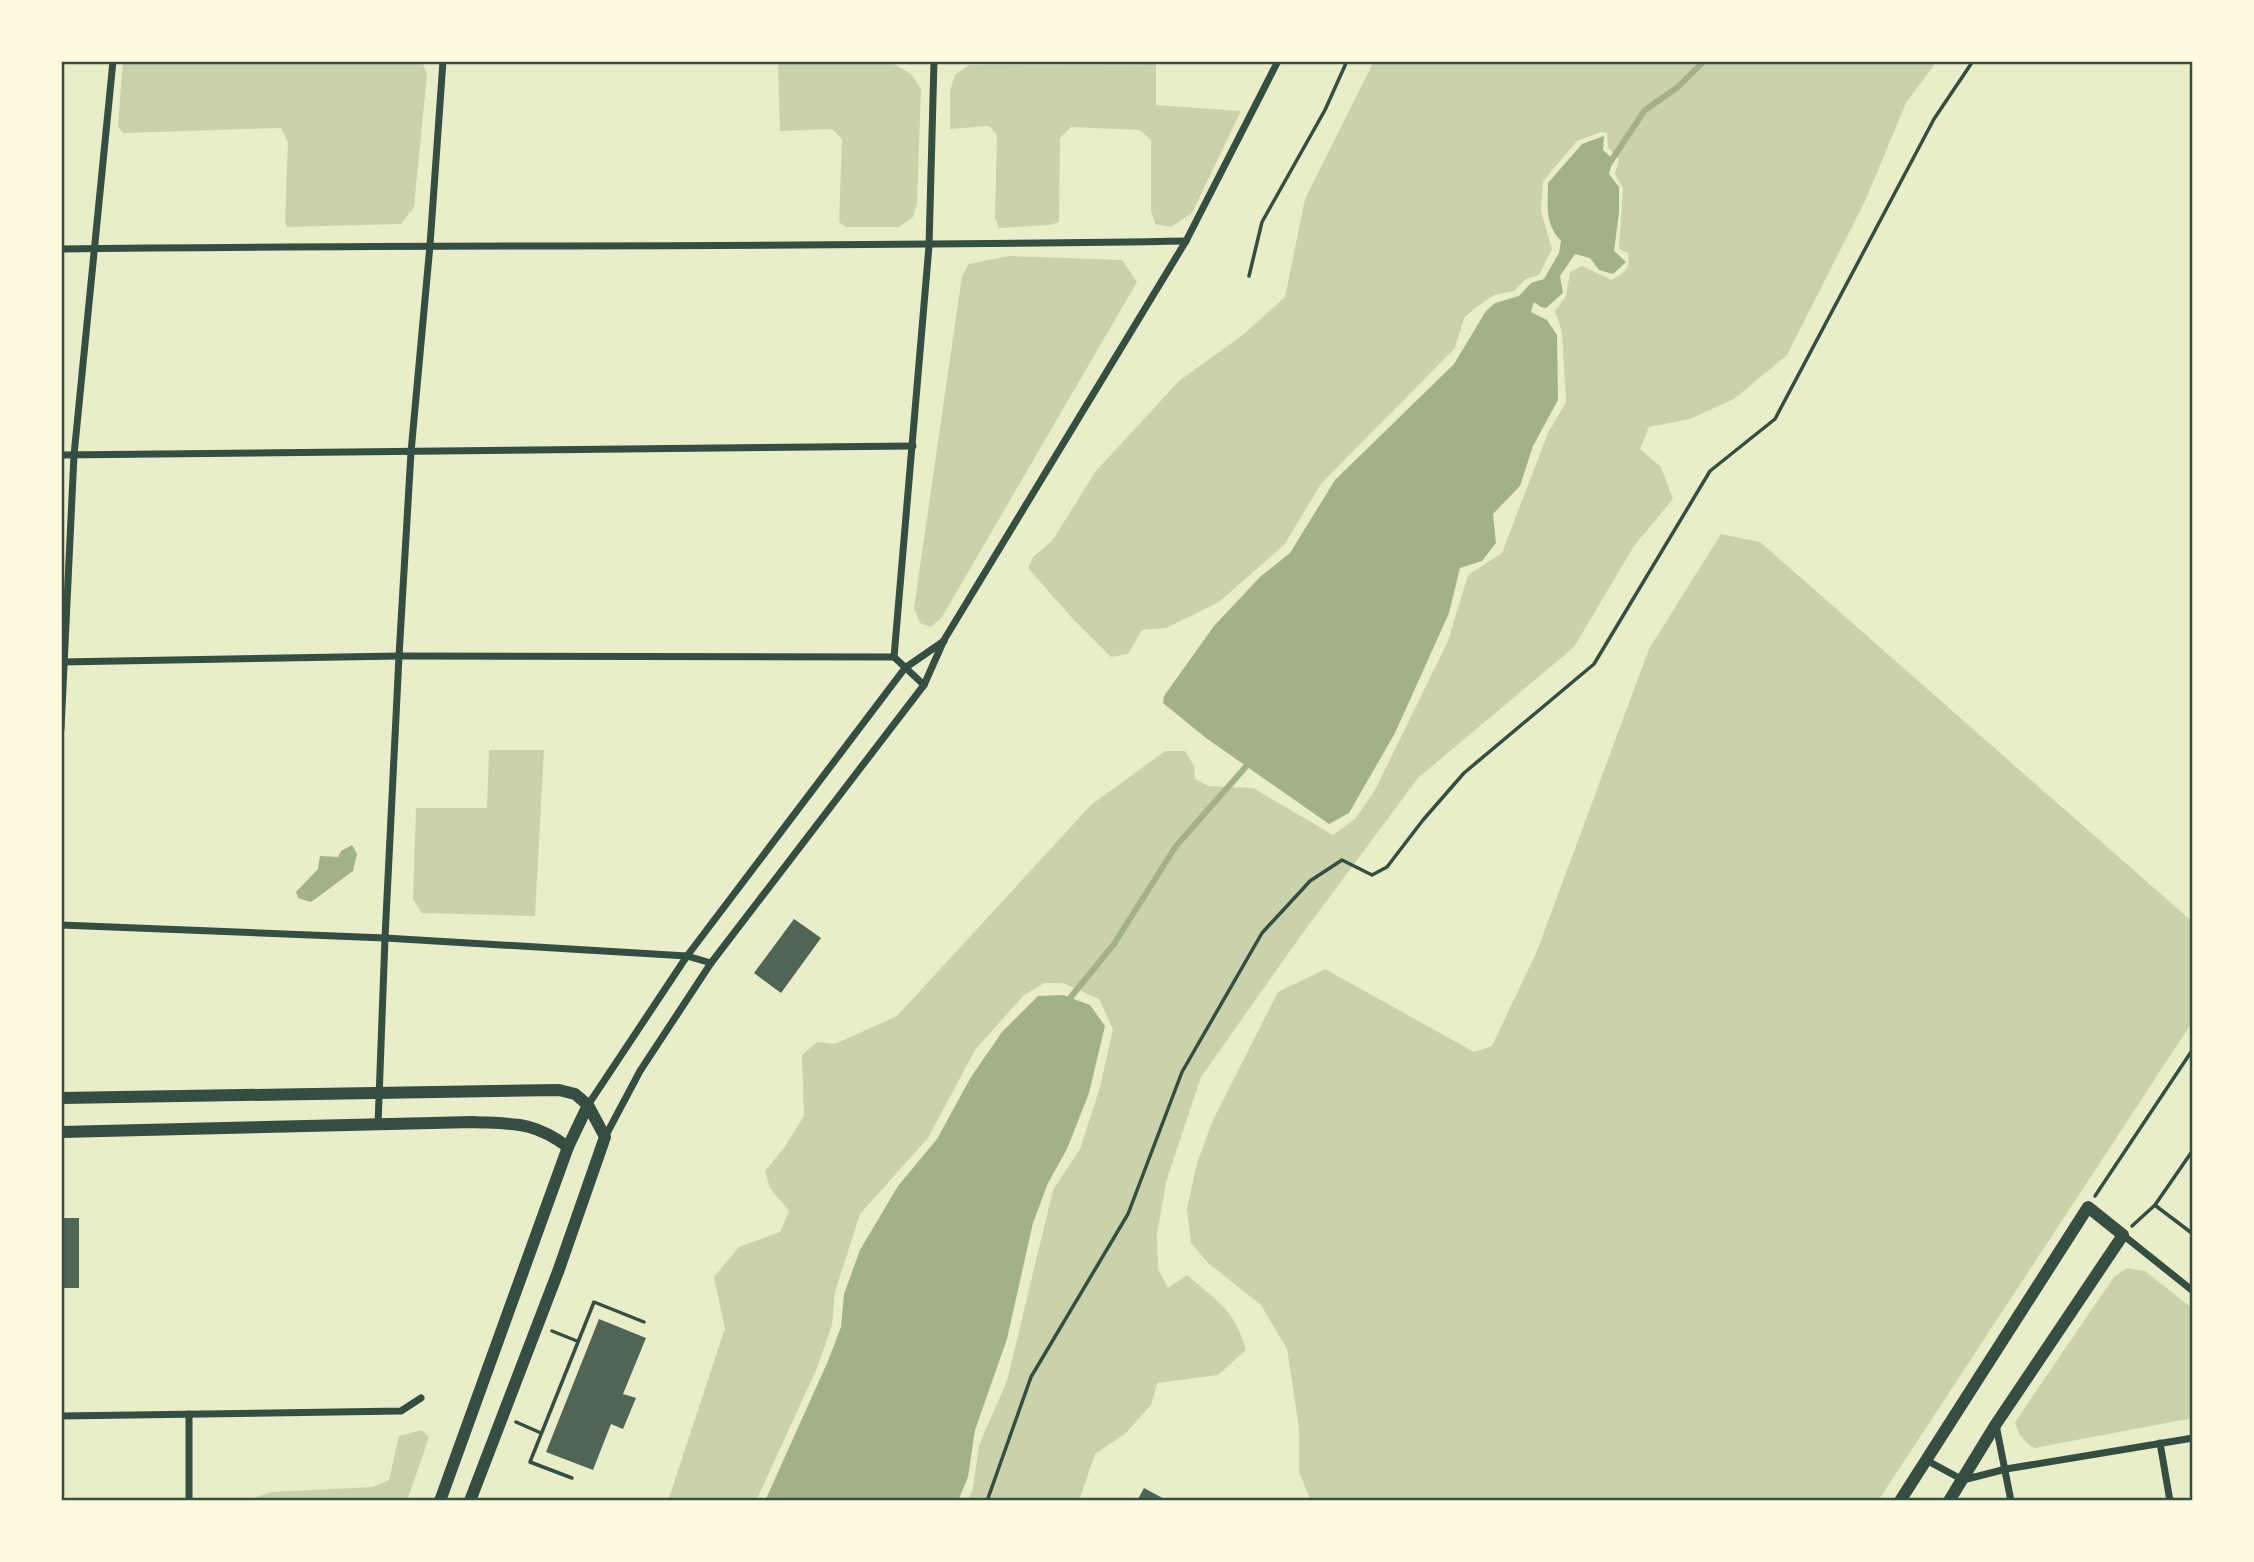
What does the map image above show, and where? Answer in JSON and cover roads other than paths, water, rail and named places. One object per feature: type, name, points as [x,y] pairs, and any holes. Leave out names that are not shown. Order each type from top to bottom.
[{"type":"main road","points":[[61,1098],[559,1090],[576,1094],[588,1105],[605,1137],[470,1501]]},
{"type":"main road","points":[[440,1501],[568,1147],[588,1105]]},
{"type":"main road","points":[[61,1132],[473,1122],[522,1124],[548,1133],[568,1147]]},
{"type":"main road","points":[[1900,1501],[2088,1207],[2123,1234],[1996,1424],[1949,1501]]},
{"type":"street","points":[[61,729],[74,455],[113,61]]},
{"type":"street","points":[[378,1126],[385,937],[411,452],[443,61]]},
{"type":"street","points":[[894,657],[929,246],[934,61]]},
{"type":"street","points":[[605,1137],[640,1071],[711,963],[924,685],[944,640],[1186,241],[1278,61]]},
{"type":"street","points":[[61,249],[430,245],[929,246],[1186,241]]},
{"type":"street","points":[[61,455],[913,446]]},
{"type":"street","points":[[588,1105],[687,956],[905,668],[944,640]]},
{"type":"street","points":[[63,662],[399,656],[894,657],[924,685]]},
{"type":"street","points":[[61,925],[385,937],[687,956],[711,963]]},
{"type":"street","points":[[2123,1234],[2193,1291]]},
{"type":"street","points":[[61,1416],[401,1412],[421,1398]]},
{"type":"street","points":[[189,1414],[189,1501]]},
{"type":"street","points":[[1996,1424],[2011,1501]]},
{"type":"street","points":[[1926,1460],[1963,1480],[2006,1469],[2193,1438]]},
{"type":"street","points":[[2160,1443],[2170,1501]]},
{"type":"waterway","points":[[1609,164],[1645,110],[1678,87],[1704,61]]},
{"type":"waterway","points":[[1066,1003],[1114,944],[1176,846],[1250,762]]}]
